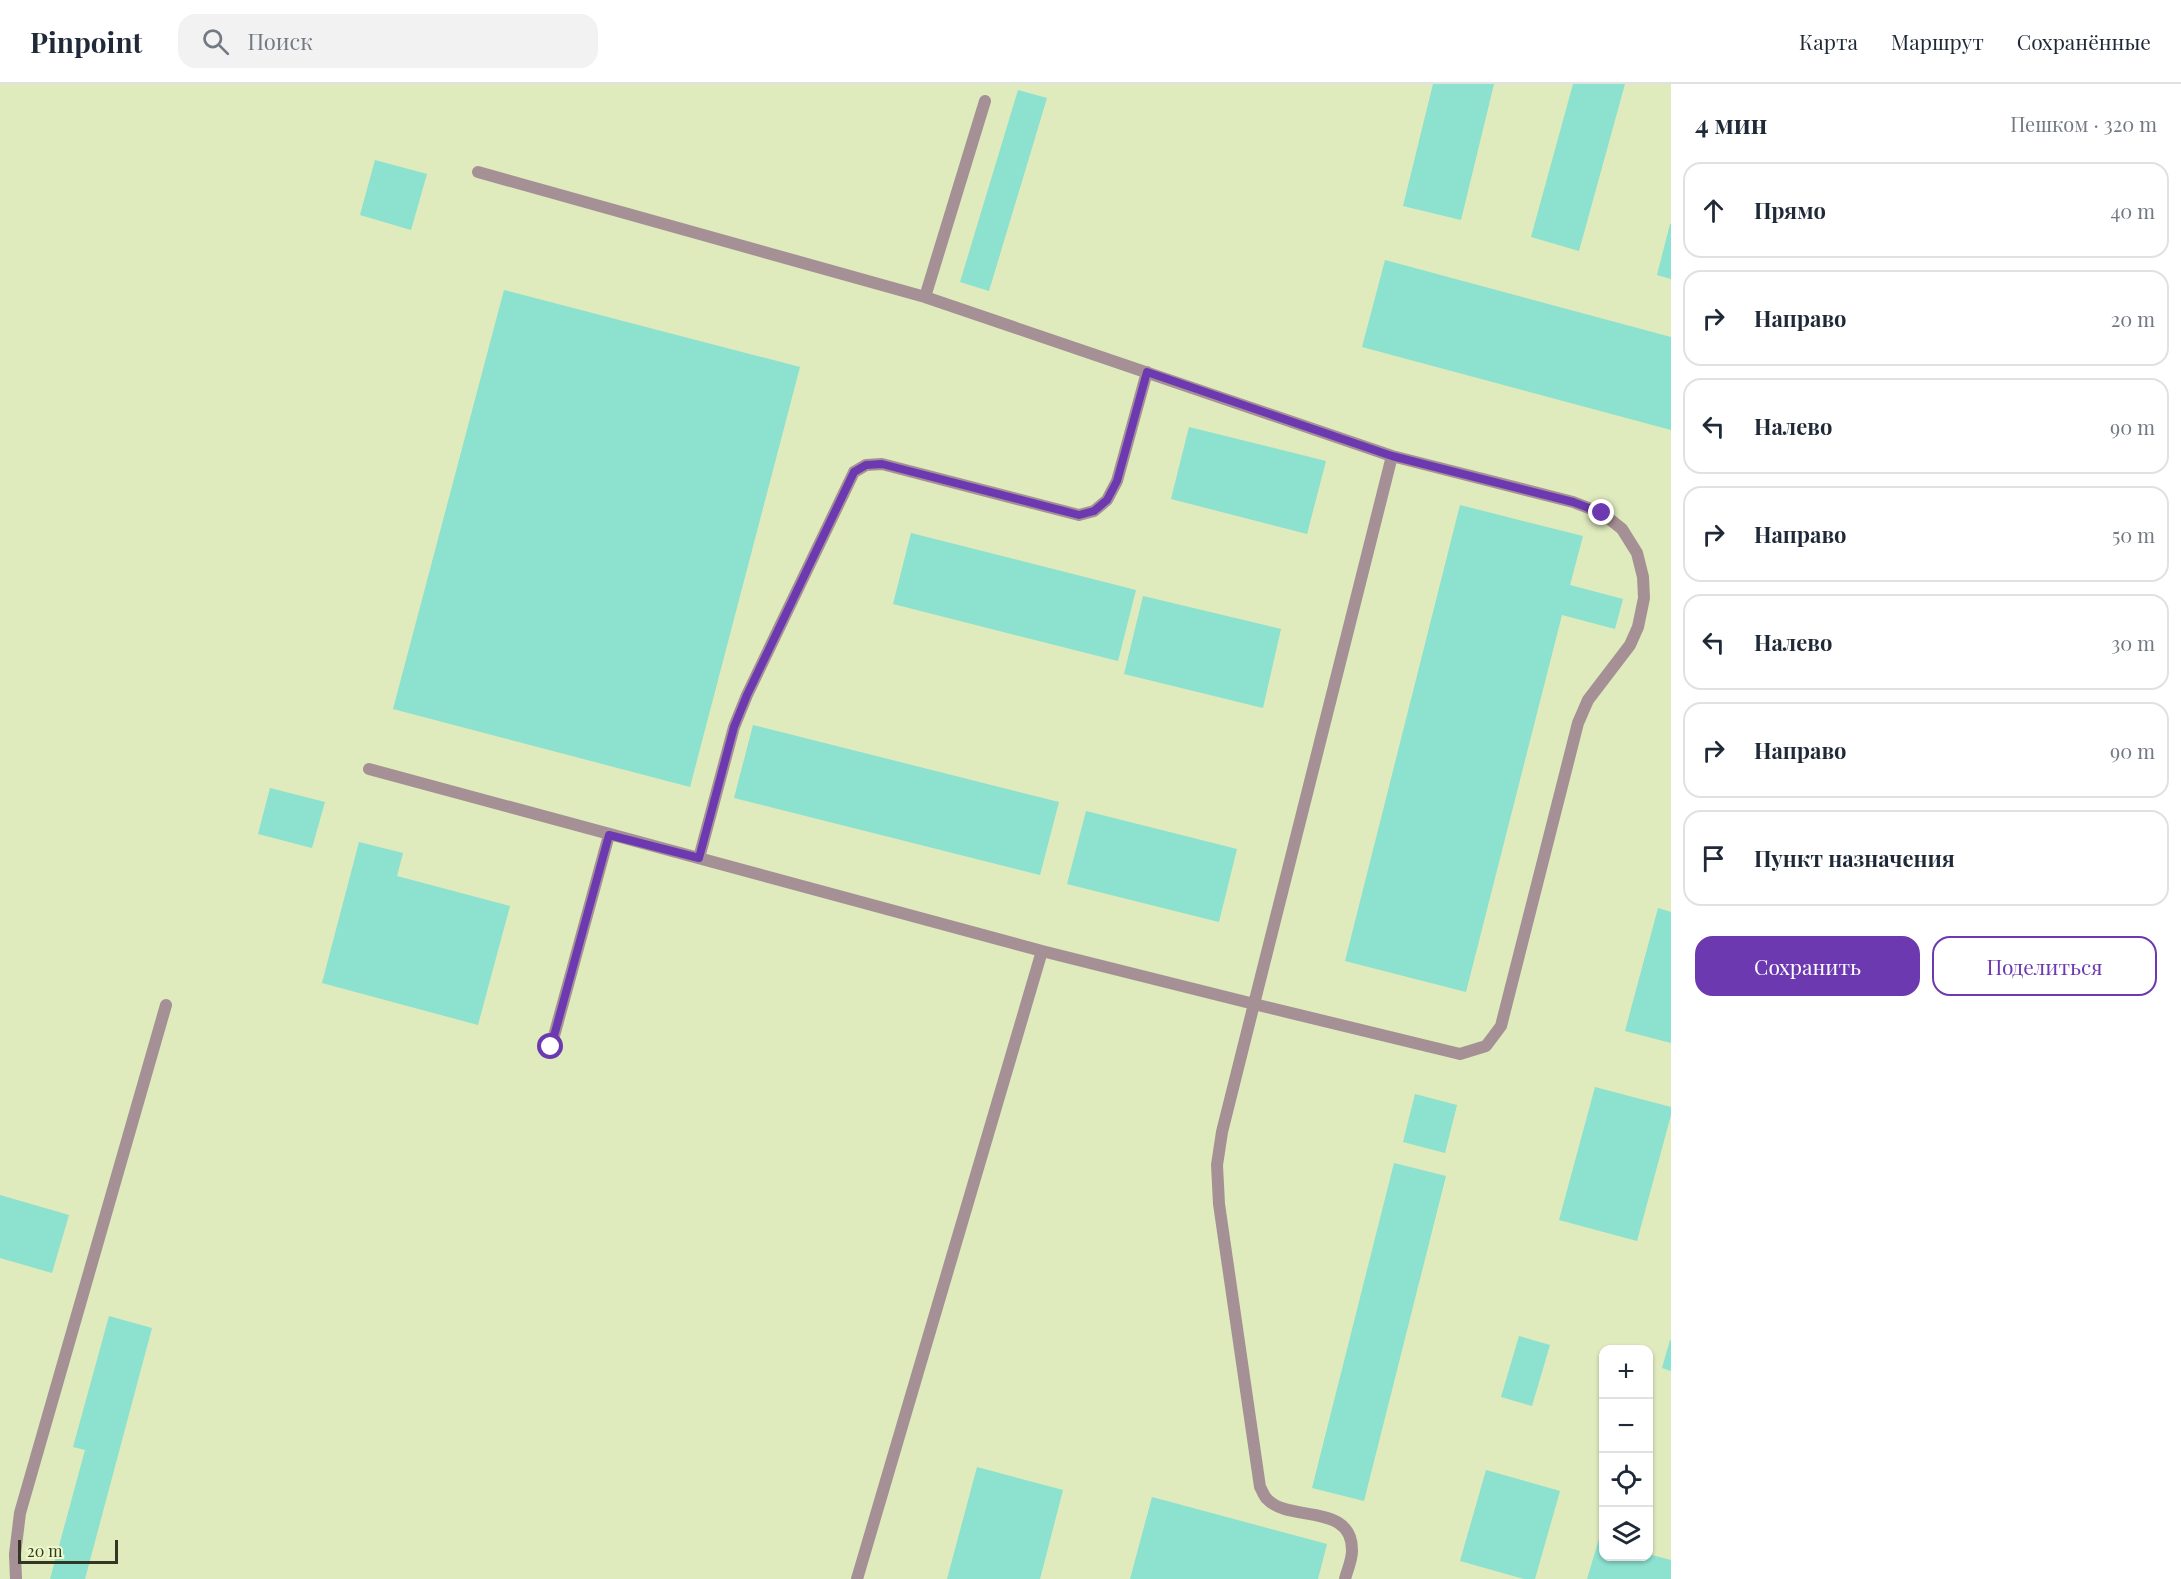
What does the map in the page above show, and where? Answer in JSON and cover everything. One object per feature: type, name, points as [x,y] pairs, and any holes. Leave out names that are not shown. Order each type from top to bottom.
[{"type":"lane","points":[[925,297],[985,101]]},
{"type":"lane","points":[[369,769],[1042,951],[1460,1054],[1486,1046],[1501,1026],[1578,723],[1588,700],[1630,645],[1638,627],[1644,598],[1637,553],[1622,529],[1602,513],[1573,502],[1392,456],[925,297],[478,172]]},
{"type":"lane","points":[[699,858],[734,727],[854,472],[866,465],[882,464],[1079,515],[1094,511],[1107,500],[1117,481],[1147,372]]},
{"type":"lane","points":[[1345,1579],[1353,1552],[1349,1534],[1338,1522],[1277,1506],[1267,1499],[1260,1486],[1219,1204],[1217,1165],[1222,1132],[1392,456]]},
{"type":"lane","points":[[551,1047],[609,835]]},
{"type":"lane","points":[[856,1579],[1042,951]]},
{"type":"lane","points":[[16,1579],[15,1554],[20,1513],[166,1005]]},
{"type":"building","points":[[1433,84],[1494,84],[1461,220],[1403,206]]},
{"type":"building","points":[[1573,84],[1625,84],[1579,251],[1531,237]]},
{"type":"building","points":[[1018,90],[1047,98],[989,291],[960,282]]},
{"type":"building","points":[[375,160],[427,174],[411,230],[360,215]]},
{"type":"building","points":[[1671,224],[1671,279],[1657,275]]},
{"type":"building","points":[[1385,260],[1671,337],[1671,430],[1362,347]]},
{"type":"building","points":[[504,290],[800,367],[690,787],[393,709]]},
{"type":"building","points":[[1189,427],[1326,461],[1307,534],[1171,499]]},
{"type":"building","points":[[1460,505],[1583,536],[1570,585],[1623,599],[1615,629],[1562,615],[1466,992],[1345,961]]},
{"type":"building","points":[[911,533],[1136,590],[1118,661],[893,604]]},
{"type":"building","points":[[1143,596],[1281,629],[1263,708],[1124,674]]},
{"type":"building","points":[[753,725],[1059,802],[1040,875],[734,798]]},
{"type":"building","points":[[270,788],[325,802],[312,848],[258,834]]},
{"type":"building","points":[[1086,811],[1237,849],[1219,922],[1067,884]]},
{"type":"building","points":[[359,842],[403,853],[397,876],[510,906],[478,1025],[322,983]]},
{"type":"building","points":[[1658,908],[1671,912],[1671,1043],[1625,1031]]},
{"type":"building","points":[[1595,1087],[1671,1107],[1671,1115],[1637,1241],[1559,1220]]},
{"type":"building","points":[[1415,1094],[1457,1105],[1445,1153],[1403,1142]]},
{"type":"building","points":[[1394,1163],[1446,1176],[1364,1501],[1312,1488]]},
{"type":"building","points":[[0,1195],[69,1215],[52,1273],[0,1258]]},
{"type":"building","points":[[109,1316],[152,1328],[85,1579],[50,1579],[85,1450],[73,1447]]},
{"type":"building","points":[[1519,1336],[1550,1345],[1532,1406],[1501,1397]]},
{"type":"building","points":[[1671,1340],[1671,1371],[1662,1368]]},
{"type":"building","points":[[977,1467],[1063,1490],[1040,1579],[947,1579]]},
{"type":"building","points":[[1486,1470],[1560,1491],[1535,1579],[1524,1579],[1460,1561]]},
{"type":"building","points":[[1152,1497],[1327,1544],[1318,1579],[1130,1579]]},
{"type":"building","points":[[1599,1539],[1599,1561],[1653,1561],[1653,1555],[1671,1560],[1671,1579],[1587,1579]]},
{"type":"route","points":[[551,1047],[609,835],[699,858],[734,727],[747,695],[854,472],[866,465],[882,464],[1079,515],[1094,511],[1107,500],[1117,481],[1147,372],[1392,456],[1573,502],[1602,513]]}]
